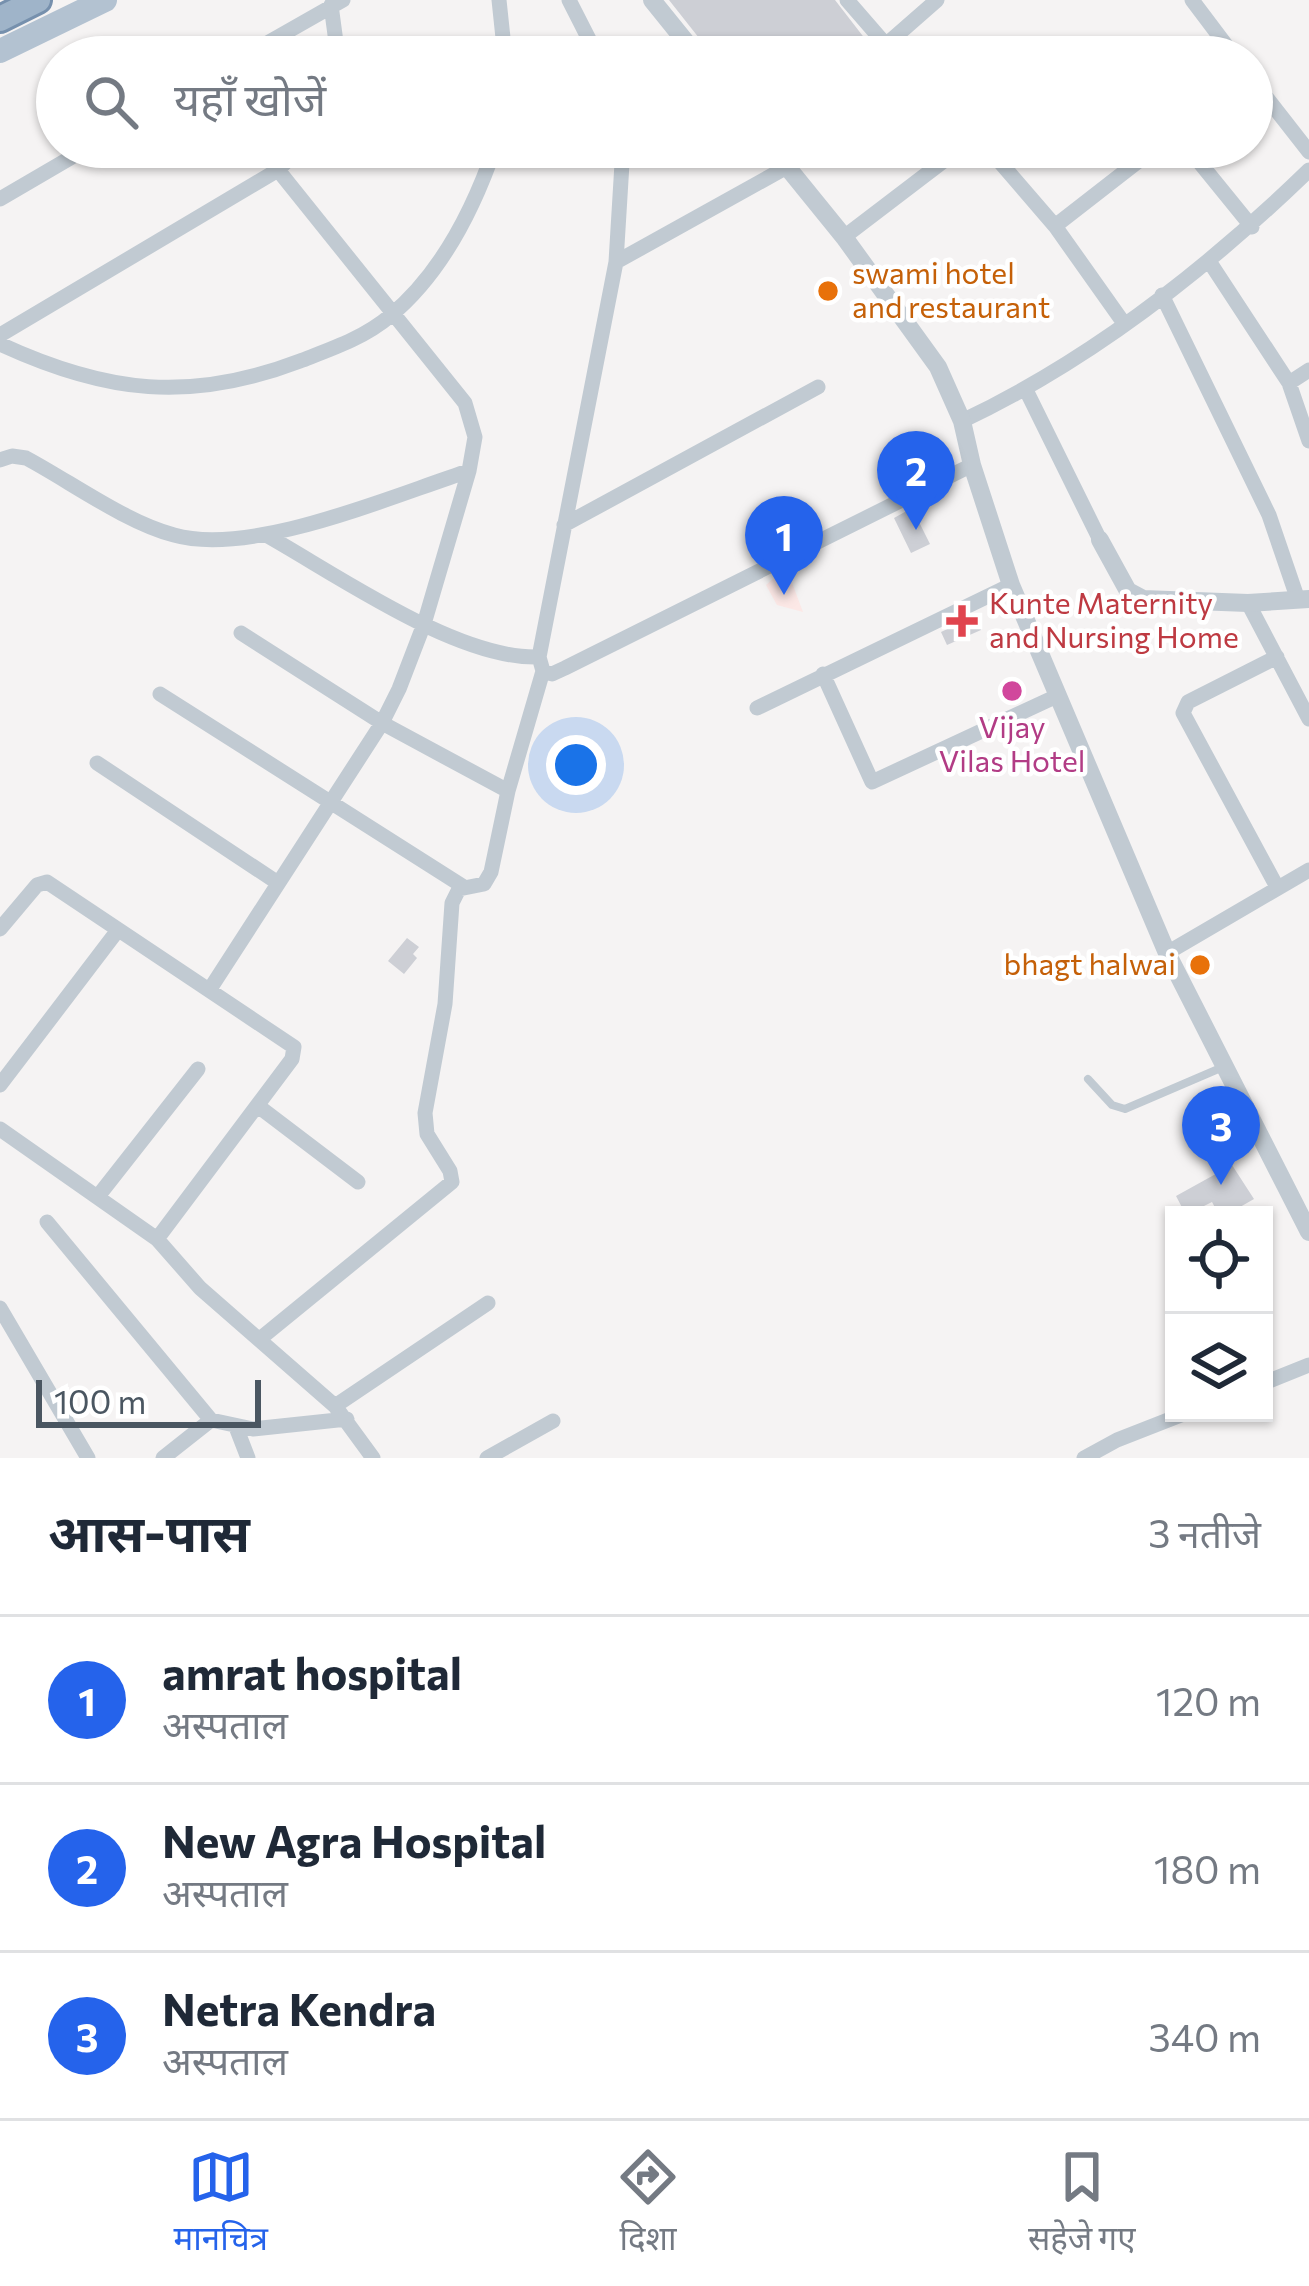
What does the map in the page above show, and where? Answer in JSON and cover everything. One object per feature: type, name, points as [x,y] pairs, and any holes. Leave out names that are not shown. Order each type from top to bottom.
[{"type":"highway","points":[[0,19],[38,0]]},
{"type":"main road","points":[[0,51],[105,0]]},
{"type":"street","points":[[500,0],[504,36]]},
{"type":"street","points":[[569,0],[587,36]]},
{"type":"street","points":[[652,0],[681,36]]},
{"type":"street","points":[[847,0],[878,36]]},
{"type":"street","points":[[896,36],[938,0]]},
{"type":"street","points":[[1192,0],[1219,36]]},
{"type":"street","points":[[280,36],[337,3],[338,36]]},
{"type":"street","points":[[1273,106],[1309,152]]},
{"type":"street","points":[[0,199],[53,168]]},
{"type":"street","points":[[0,339],[73,371],[131,384],[199,389],[271,372],[352,340],[392,315],[448,248],[488,168]]},
{"type":"street","points":[[261,1339],[452,1182],[427,1134],[425,1113],[446,1004],[452,903],[455,892],[489,878],[541,664],[616,262],[622,168]]},
{"type":"street","points":[[616,262],[783,168]]},
{"type":"street","points":[[789,168],[938,367],[962,421],[1010,585],[1166,952],[1309,1232]]},
{"type":"street","points":[[844,237],[934,168]]},
{"type":"street","points":[[1005,168],[1055,226],[1124,322]]},
{"type":"street","points":[[1055,226],[1130,168]]},
{"type":"street","points":[[1204,168],[1252,226]]},
{"type":"street","points":[[0,339],[278,170],[465,404],[475,437],[469,471],[424,624],[382,722],[210,989]]},
{"type":"street","points":[[962,421],[1026,390],[1210,261],[1309,170]]},
{"type":"street","points":[[1210,261],[1289,383],[1309,441]]},
{"type":"street","points":[[1026,390],[1128,591],[1136,597],[1248,603],[1303,598],[1269,515],[1162,295]]},
{"type":"street","points":[[1289,383],[1309,370]]},
{"type":"street","points":[[564,525],[818,386]]},
{"type":"street","points":[[0,460],[26,458],[173,535],[221,539],[266,535],[469,471]]},
{"type":"street","points":[[266,535],[424,624],[480,650],[541,664],[552,674],[972,465]]},
{"type":"street","points":[[757,708],[1010,585]]},
{"type":"street","points":[[1248,603],[1309,719]]},
{"type":"street","points":[[242,634],[382,722],[508,791]]},
{"type":"street","points":[[1276,657],[1188,702],[1183,713],[1277,887]]},
{"type":"street","points":[[823,674],[872,782],[1057,695]]},
{"type":"street","points":[[160,694],[464,886]]},
{"type":"street","points":[[97,763],[278,883]]},
{"type":"street","points":[[1166,952],[1309,870]]},
{"type":"street","points":[[0,929],[43,881],[294,1047],[292,1059],[157,1239]]},
{"type":"street","points":[[0,1085],[118,930]]},
{"type":"street","points":[[99,1195],[198,1069]]},
{"type":"street","points":[[258,1106],[358,1182]]},
{"type":"street","points":[[0,1129],[157,1239],[200,1288],[341,1412],[373,1458]]},
{"type":"street","points":[[47,1222],[211,1420],[253,1430],[341,1412],[488,1303]]},
{"type":"street","points":[[0,1308],[88,1458]]},
{"type":"street","points":[[1273,1379],[1309,1365]]},
{"type":"street","points":[[163,1458],[211,1420]]},
{"type":"street","points":[[487,1458],[553,1421]]},
{"type":"street","points":[[1084,1458],[1165,1421]]},
{"type":"street","points":[[236,1426],[248,1458]]},
{"type":"lane","points":[[1088,1079],[1112,1105],[1125,1109],[1225,1066]]},
{"type":"shaded area","points":[[796,559],[791,580],[803,612],[777,605],[766,585]]},
{"type":"building","points":[[669,0],[835,0],[863,36],[697,36]]},
{"type":"building","points":[[912,508],[930,544],[911,553],[894,518]]},
{"type":"building","points":[[975,616],[981,630],[947,645],[941,632]]},
{"type":"building","points":[[407,938],[419,947],[404,974],[388,961]]},
{"type":"building","points":[[1232,1165],[1254,1199],[1242,1206],[1214,1206],[1212,1202],[1181,1206],[1176,1196]]},
{"type":"place","name":"swami hotel and restaurant","points":[[828,291]]},
{"type":"place","name":"New Agra Hospital","points":[[916,530]]},
{"type":"place","name":"amrat hospital","points":[[784,595]]},
{"type":"place","name":"Kunte Maternity and Nursing Home","points":[[962,621]]},
{"type":"place","name":"Vijay Vilas Hotel","points":[[1012,691]]},
{"type":"place","name":"bhagt halwai","points":[[1200,965]]},
{"type":"place","name":"Netra Kendra","points":[[1221,1185]]}]
